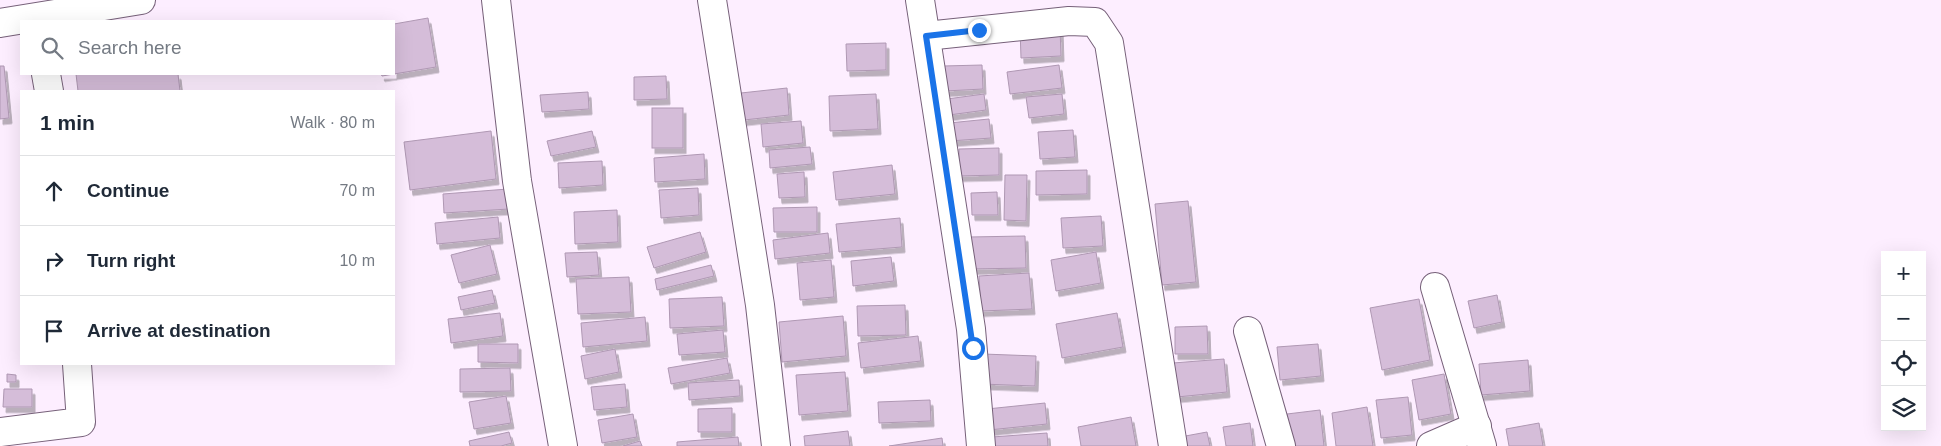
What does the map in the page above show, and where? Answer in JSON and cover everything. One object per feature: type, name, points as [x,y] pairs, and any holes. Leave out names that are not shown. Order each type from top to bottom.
[{"type":"street","points":[[38,19],[141,0]]},
{"type":"street","points":[[496,0],[517,182],[563,446]]},
{"type":"street","points":[[712,0],[760,305],[776,446]]},
{"type":"street","points":[[920,0],[971,329],[981,446]]},
{"type":"street","points":[[0,23],[20,21]]},
{"type":"street","points":[[926,36],[1068,21],[1095,22],[1110,43],[1173,446]]},
{"type":"street","points":[[46,75],[48,90]]},
{"type":"street","points":[[1431,446],[1480,436],[1435,287]]},
{"type":"street","points":[[1248,331],[1281,446]]},
{"type":"street","points":[[0,432],[81,422],[77,365]]},
{"type":"building","points":[[428,18],[436,67],[395,74],[395,24]]},
{"type":"building","points":[[1060,27],[1061,56],[1021,58],[1020,29]]},
{"type":"building","points":[[886,43],[886,70],[847,71],[846,44]]},
{"type":"building","points":[[982,65],[983,89],[945,91],[943,66]]},
{"type":"building","points":[[1059,65],[1062,88],[1010,94],[1007,72]]},
{"type":"building","points":[[0,66],[4,66],[9,118],[0,119]]},
{"type":"building","points":[[76,75],[178,75],[180,90],[78,90]]},
{"type":"building","points":[[666,76],[667,99],[634,100],[634,77]]},
{"type":"building","points":[[787,88],[789,115],[744,120],[741,93]]},
{"type":"building","points":[[588,92],[589,109],[542,112],[540,95]]},
{"type":"building","points":[[876,94],[878,129],[830,131],[829,96]]},
{"type":"building","points":[[984,94],[986,110],[949,115],[947,99]]},
{"type":"building","points":[[1062,94],[1064,114],[1029,118],[1026,97]]},
{"type":"building","points":[[652,108],[683,108],[683,148],[652,148]]},
{"type":"building","points":[[989,119],[991,138],[950,141],[949,123]]},
{"type":"building","points":[[801,121],[803,143],[763,147],[761,124]]},
{"type":"building","points":[[1073,130],[1075,157],[1040,159],[1038,132]]},
{"type":"building","points":[[491,131],[496,179],[410,190],[404,142]]},
{"type":"building","points":[[592,131],[596,147],[551,156],[547,141]]},
{"type":"building","points":[[810,147],[812,164],[770,168],[769,150]]},
{"type":"building","points":[[999,148],[999,175],[959,176],[959,149]]},
{"type":"building","points":[[704,154],[705,179],[655,182],[654,158]]},
{"type":"building","points":[[602,161],[603,185],[559,188],[558,163]]},
{"type":"building","points":[[892,165],[895,194],[836,200],[833,172]]},
{"type":"building","points":[[1087,170],[1087,194],[1036,195],[1036,171]]},
{"type":"building","points":[[804,172],[805,197],[779,198],[777,174]]},
{"type":"building","points":[[1005,175],[1027,175],[1026,221],[1004,220]]},
{"type":"building","points":[[698,188],[699,215],[661,218],[659,190]]},
{"type":"building","points":[[508,189],[509,209],[444,213],[443,194]]},
{"type":"building","points":[[997,192],[998,215],[972,215],[971,193]]},
{"type":"building","points":[[1188,201],[1196,282],[1162,285],[1155,204]]},
{"type":"building","points":[[817,207],[817,232],[774,232],[773,208]]},
{"type":"building","points":[[617,210],[618,242],[575,244],[574,212]]},
{"type":"building","points":[[1101,216],[1103,246],[1063,248],[1061,218]]},
{"type":"building","points":[[498,217],[500,238],[437,244],[435,223]]},
{"type":"building","points":[[900,218],[902,247],[839,252],[836,224]]},
{"type":"building","points":[[700,232],[706,252],[654,268],[647,247]]},
{"type":"building","points":[[828,233],[830,253],[775,259],[773,240]]},
{"type":"building","points":[[1025,236],[1026,268],[970,269],[969,237]]},
{"type":"building","points":[[490,245],[497,274],[459,283],[451,255]]},
{"type":"building","points":[[597,252],[599,275],[567,277],[565,253]]},
{"type":"building","points":[[1096,252],[1101,283],[1056,291],[1051,260]]},
{"type":"building","points":[[891,257],[894,281],[853,286],[851,261]]},
{"type":"building","points":[[831,260],[834,297],[800,300],[797,263]]},
{"type":"building","points":[[711,265],[714,276],[657,290],[655,279]]},
{"type":"building","points":[[1029,273],[1032,309],[981,311],[979,276]]},
{"type":"building","points":[[629,277],[631,312],[578,314],[576,279]]},
{"type":"building","points":[[492,290],[495,303],[461,310],[458,297]]},
{"type":"building","points":[[1497,295],[1502,322],[1474,328],[1468,301]]},
{"type":"building","points":[[722,297],[724,326],[670,328],[669,299]]},
{"type":"building","points":[[1419,299],[1430,360],[1382,370],[1370,308]]},
{"type":"building","points":[[905,305],[906,335],[858,336],[857,306]]},
{"type":"building","points":[[500,313],[503,336],[451,343],[448,319]]},
{"type":"building","points":[[1117,313],[1123,347],[1062,358],[1056,324]]},
{"type":"building","points":[[843,316],[846,356],[782,362],[779,322]]},
{"type":"building","points":[[645,317],[647,341],[583,347],[581,323]]},
{"type":"building","points":[[1207,326],[1208,354],[1175,354],[1175,327]]},
{"type":"building","points":[[723,330],[725,352],[679,355],[677,334]]},
{"type":"building","points":[[918,336],[921,361],[861,368],[858,343]]},
{"type":"building","points":[[478,344],[518,344],[518,363],[478,362]]},
{"type":"building","points":[[1318,344],[1321,376],[1280,380],[1277,347]]},
{"type":"building","points":[[615,349],[619,372],[585,379],[581,356]]},
{"type":"building","points":[[983,354],[1036,356],[1035,386],[981,384]]},
{"type":"building","points":[[727,358],[730,373],[671,384],[668,368]]},
{"type":"building","points":[[1224,359],[1227,392],[1177,397],[1173,363]]},
{"type":"building","points":[[1528,360],[1530,391],[1481,395],[1479,364]]},
{"type":"building","points":[[510,368],[511,391],[460,392],[460,369]]},
{"type":"building","points":[[845,372],[848,411],[799,415],[796,375]]},
{"type":"building","points":[[7,374],[16,375],[16,382],[7,382]]},
{"type":"building","points":[[1444,374],[1451,414],[1419,420],[1412,380]]},
{"type":"building","points":[[739,380],[740,396],[689,400],[688,383]]},
{"type":"building","points":[[625,384],[627,407],[594,410],[591,387]]},
{"type":"building","points":[[4,389],[32,389],[32,407],[3,407]]},
{"type":"building","points":[[506,396],[511,423],[474,429],[469,402]]},
{"type":"building","points":[[1408,397],[1412,435],[1381,438],[1376,400]]},
{"type":"building","points":[[930,400],[931,421],[879,423],[878,402]]},
{"type":"building","points":[[1045,403],[1047,424],[989,430],[987,409]]},
{"type":"building","points":[[1367,407],[1373,446],[1336,446],[1332,413]]},
{"type":"building","points":[[732,408],[732,432],[698,432],[698,409]]},
{"type":"building","points":[[1320,410],[1324,446],[1292,446],[1287,414]]},
{"type":"building","points":[[633,414],[637,437],[602,443],[598,420]]},
{"type":"building","points":[[1131,417],[1136,446],[1081,446],[1078,427]]},
{"type":"building","points":[[1250,423],[1253,446],[1226,446],[1223,427]]},
{"type":"building","points":[[1539,423],[1543,446],[1509,446],[1506,429]]},
{"type":"building","points":[[848,431],[850,446],[805,446],[804,436]]},
{"type":"building","points":[[509,432],[512,443],[501,446],[470,446],[469,441]]},
{"type":"building","points":[[1207,432],[1210,446],[1181,446],[1180,437]]},
{"type":"building","points":[[1047,433],[1048,446],[993,446],[992,437]]},
{"type":"building","points":[[738,437],[739,446],[677,446],[677,442]]},
{"type":"building","points":[[942,438],[943,446],[889,446]]},
{"type":"building","points":[[640,441],[642,446],[623,446]]},
{"type":"route","points":[[973,348],[926,36],[979,30]]}]
